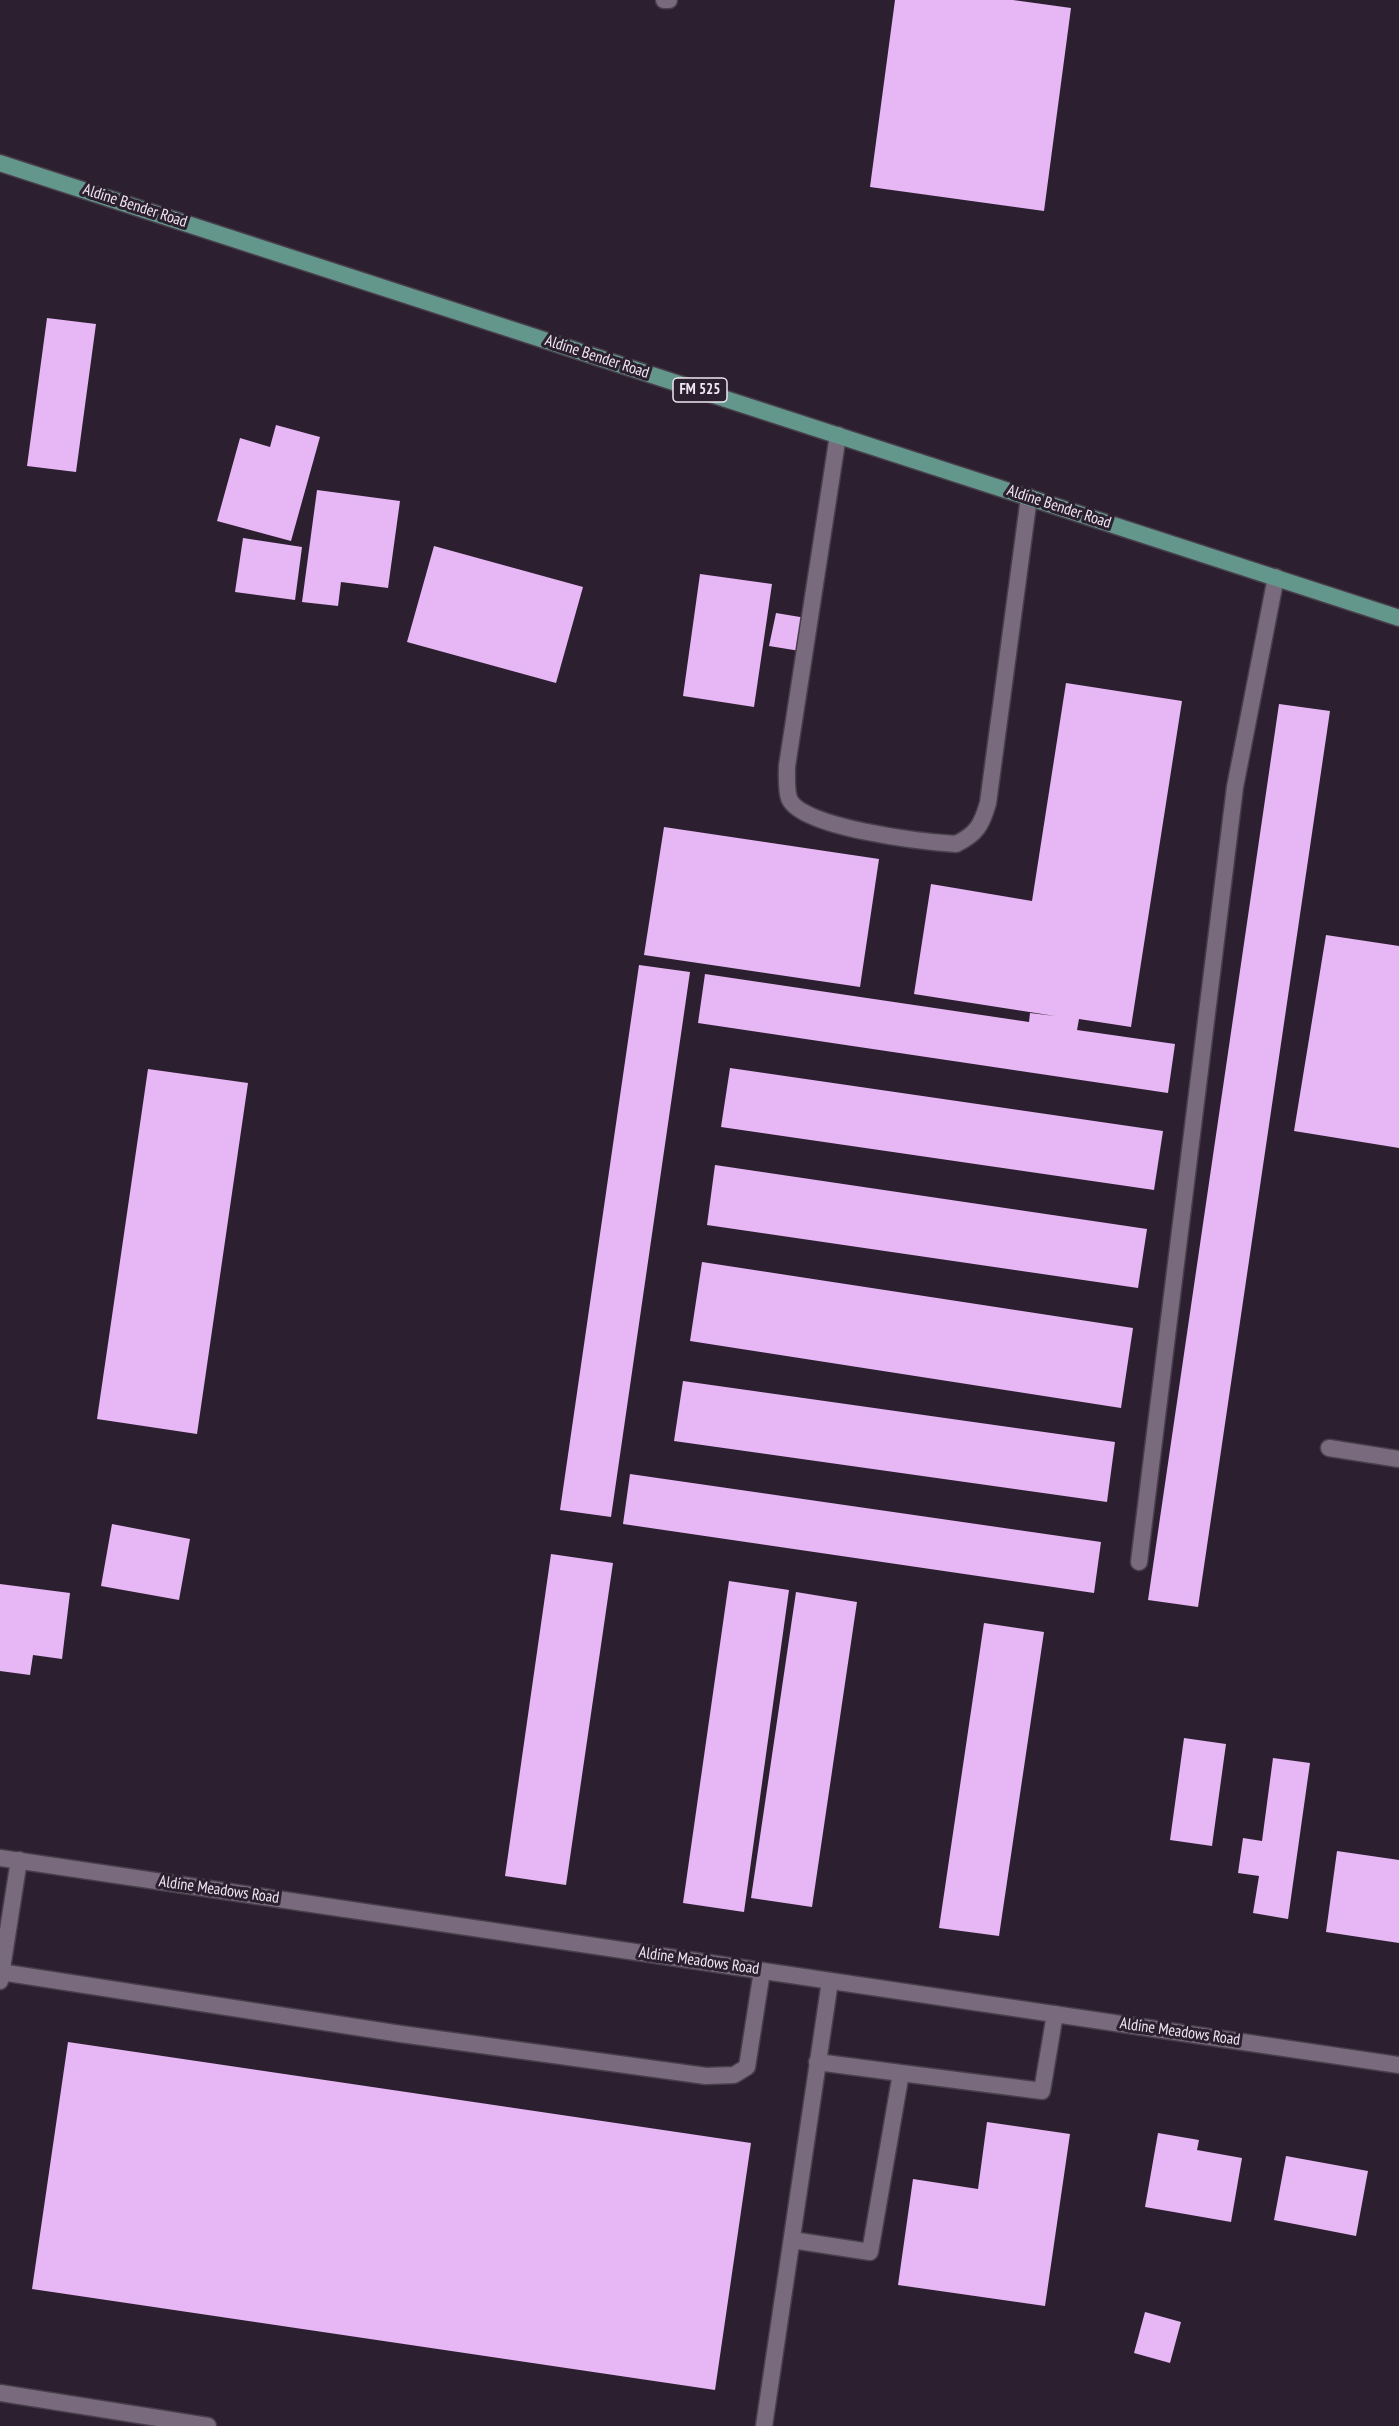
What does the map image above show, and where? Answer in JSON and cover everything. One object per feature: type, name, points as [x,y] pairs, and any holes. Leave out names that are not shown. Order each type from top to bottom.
[{"type":"main road","name":"Aldine Bender Road","points":[[0,163],[1399,618]]},
{"type":"street","points":[[664,0],[669,0]]},
{"type":"street","points":[[838,435],[787,766],[789,799],[804,815],[842,827],[956,844],[971,837],[982,825],[988,803],[1029,497]]},
{"type":"street","points":[[1139,1562],[1235,787],[1276,577]]},
{"type":"street","points":[[1329,1448],[1399,1459]]},
{"type":"street","name":"Aldine Meadows Road","points":[[0,1858],[1399,2065]]},
{"type":"street","points":[[19,1860],[0,1975],[706,2076],[734,2075],[747,2067],[762,1971]]},
{"type":"street","points":[[764,2426],[830,1981]]},
{"type":"street","points":[[817,2062],[1041,2091],[1055,2014]]},
{"type":"street","points":[[792,2240],[870,2252],[901,2073]]},
{"type":"street","points":[[0,2393],[208,2426]]},
{"type":"building","points":[[895,0],[1013,0],[1071,8],[1044,211],[870,187]]},
{"type":"building","points":[[47,318],[96,324],[76,472],[27,466]]},
{"type":"building","points":[[276,425],[320,437],[291,541],[217,521],[240,438],[270,447]]},
{"type":"building","points":[[317,490],[400,501],[388,588],[341,582],[338,606],[302,602]]},
{"type":"building","points":[[243,538],[302,547],[295,600],[235,592]]},
{"type":"building","points":[[434,546],[583,587],[556,683],[407,642]]},
{"type":"building","points":[[700,574],[772,584],[754,707],[683,696]]},
{"type":"building","points":[[776,613],[806,618],[800,651],[769,646]]},
{"type":"building","points":[[1066,683],[1182,701],[1131,1027],[1079,1019],[1077,1030],[1175,1044],[1168,1093],[698,1023],[705,974],[1029,1022],[1030,1013],[1055,1016],[914,994],[931,884],[1032,901]]},
{"type":"building","points":[[1279,704],[1330,711],[1198,1607],[1148,1600]]},
{"type":"building","points":[[664,827],[879,859],[860,987],[644,955]]},
{"type":"building","points":[[1326,935],[1399,946],[1399,1148],[1294,1131]]},
{"type":"building","points":[[639,965],[690,972],[611,1517],[560,1510]]},
{"type":"building","points":[[730,1068],[1163,1131],[1154,1190],[721,1127]]},
{"type":"building","points":[[148,1069],[248,1083],[197,1434],[97,1419]]},
{"type":"building","points":[[715,1165],[1147,1229],[1138,1288],[707,1225]]},
{"type":"building","points":[[702,1262],[1133,1328],[1121,1408],[690,1341]]},
{"type":"building","points":[[683,1381],[1115,1442],[1107,1502],[674,1441]]},
{"type":"building","points":[[630,1474],[1101,1542],[1094,1593],[623,1524]]},
{"type":"building","points":[[112,1524],[190,1539],[179,1600],[101,1586]]},
{"type":"building","points":[[551,1554],[613,1563],[566,1885],[505,1876]]},
{"type":"building","points":[[729,1581],[789,1590],[744,1912],[683,1903]]},
{"type":"building","points":[[0,1584],[70,1593],[62,1659],[33,1655],[30,1675],[0,1671]]},
{"type":"building","points":[[796,1592],[857,1602],[812,1907],[751,1898]]},
{"type":"building","points":[[984,1623],[1044,1632],[999,1936],[939,1928]]},
{"type":"building","points":[[1184,1738],[1226,1744],[1212,1846],[1170,1840]]},
{"type":"building","points":[[1273,1758],[1310,1763],[1288,1919],[1253,1913],[1259,1876],[1238,1873],[1243,1838],[1262,1841]]},
{"type":"building","points":[[1337,1851],[1399,1860],[1399,1943],[1326,1932]]},
{"type":"building","points":[[68,2042],[751,2143],[715,2390],[32,2289]]},
{"type":"building","points":[[987,2122],[1070,2134],[1045,2306],[898,2285],[913,2179],[978,2189]]},
{"type":"building","points":[[1158,2133],[1199,2140],[1197,2150],[1242,2158],[1231,2222],[1145,2207]]},
{"type":"building","points":[[1286,2156],[1368,2171],[1356,2236],[1274,2220]]},
{"type":"building","points":[[1145,2312],[1181,2322],[1170,2363],[1134,2353]]}]
